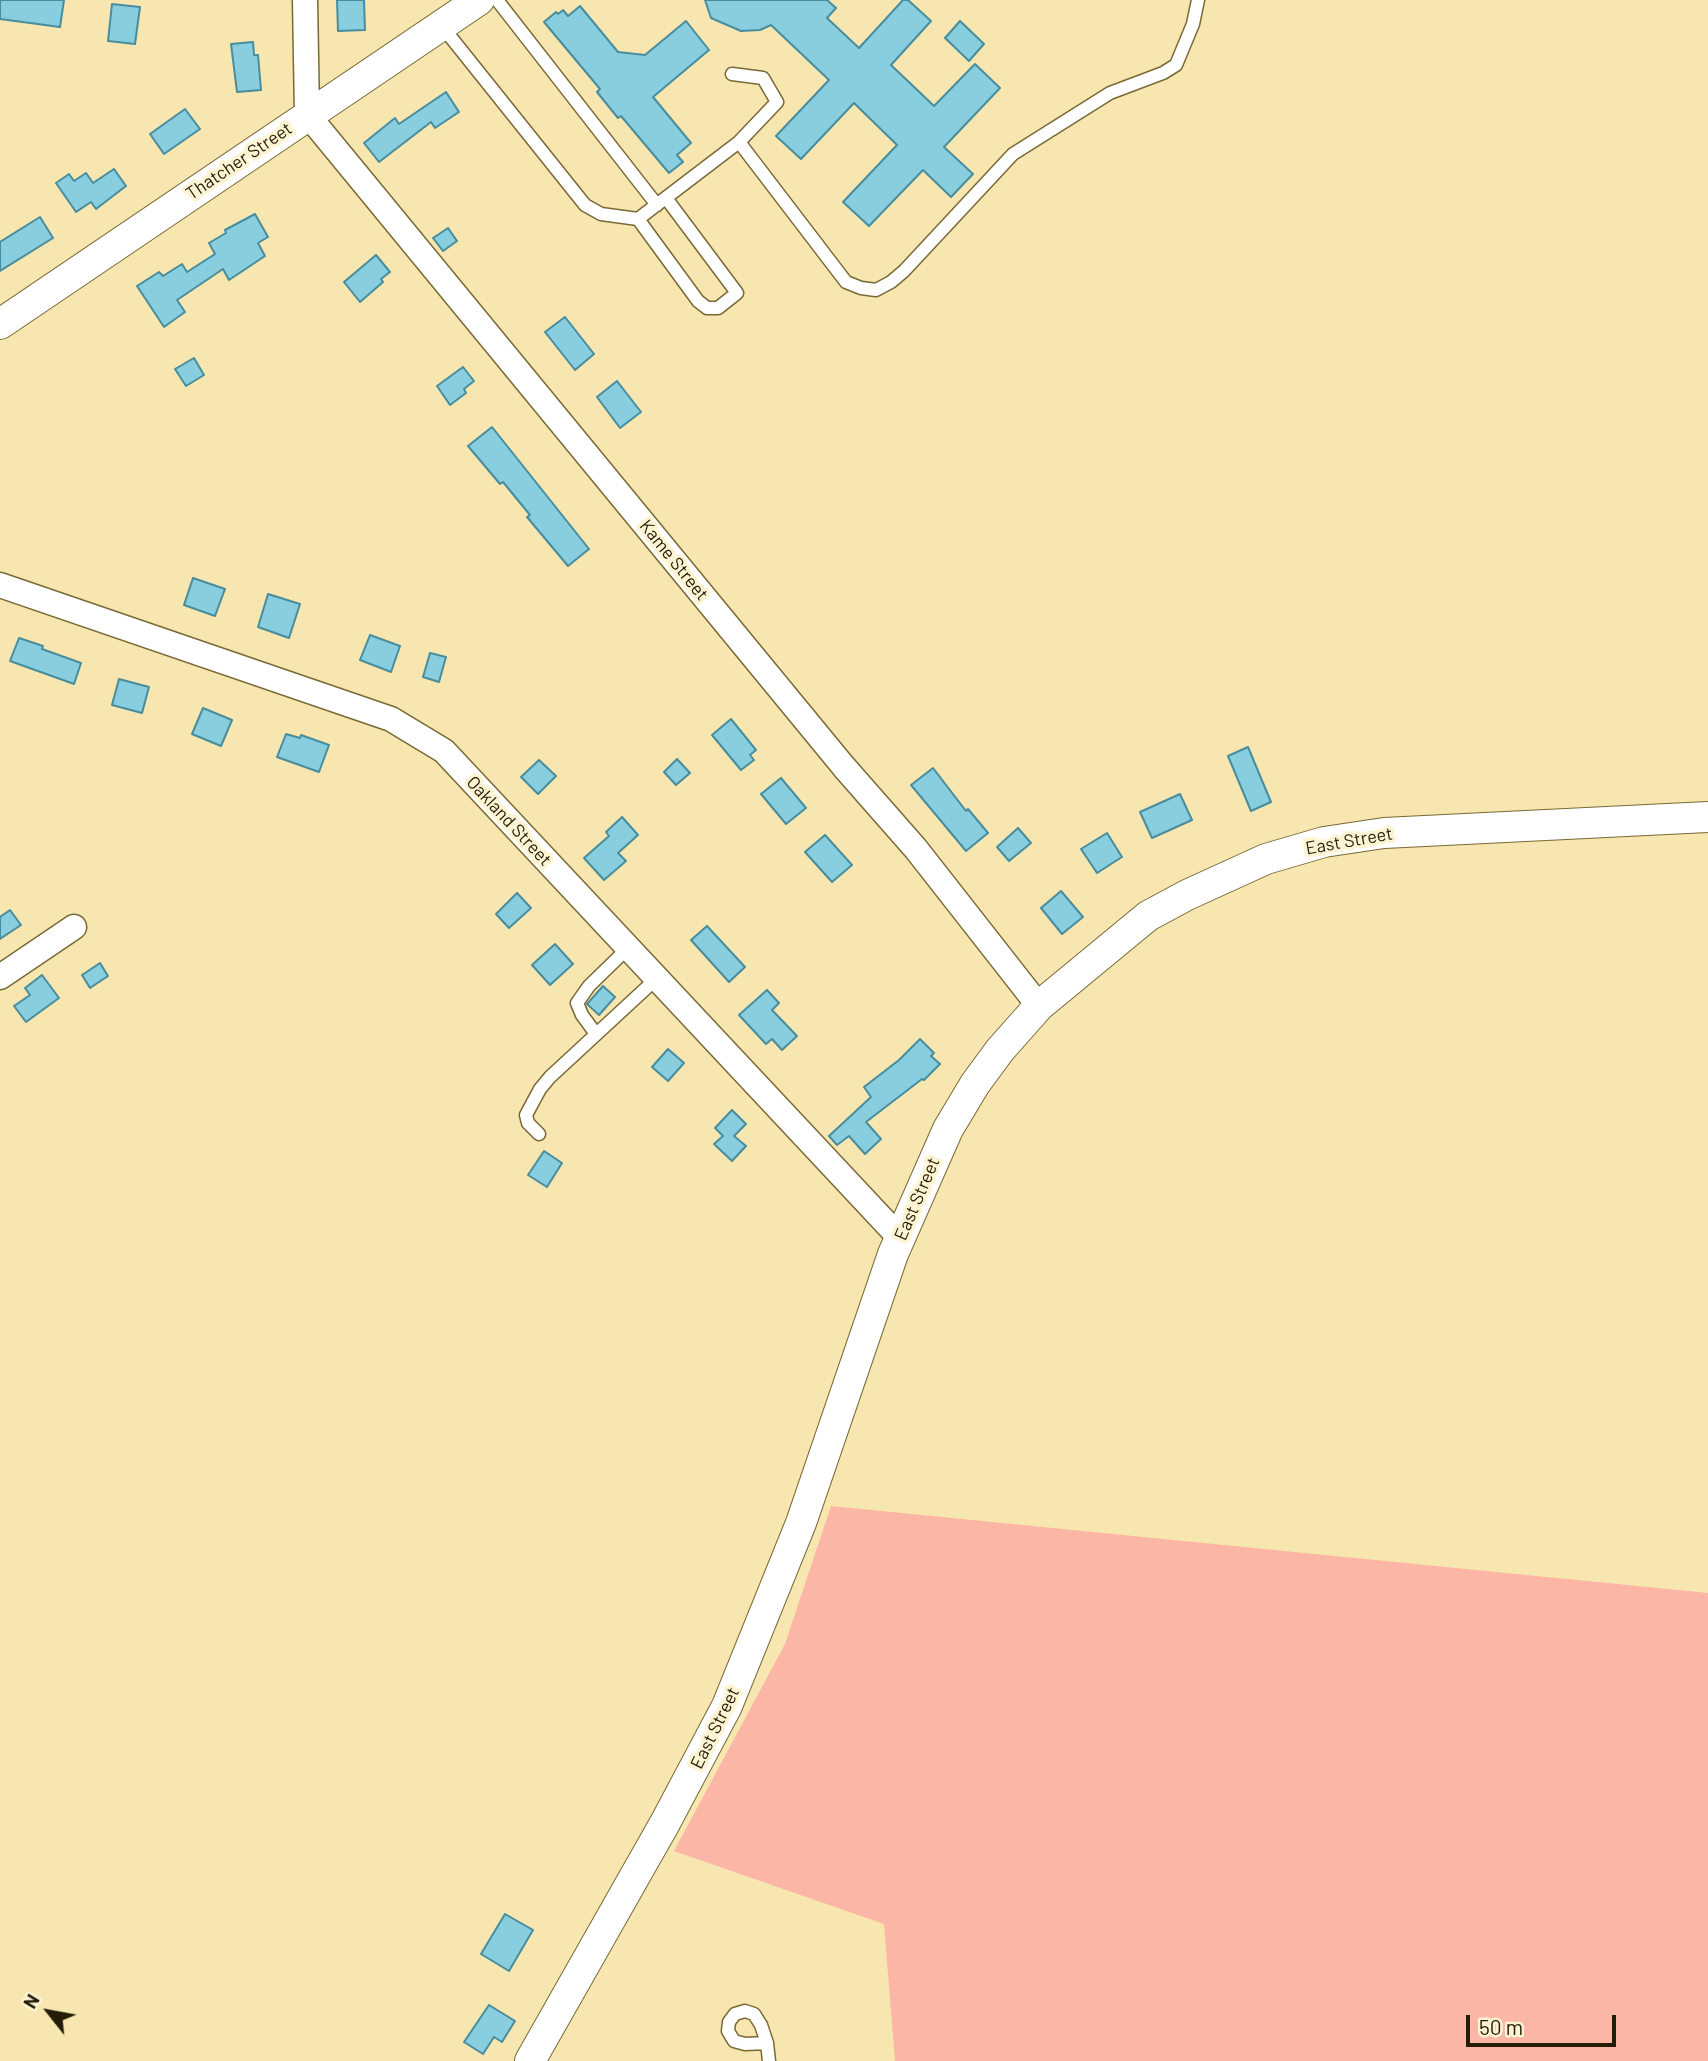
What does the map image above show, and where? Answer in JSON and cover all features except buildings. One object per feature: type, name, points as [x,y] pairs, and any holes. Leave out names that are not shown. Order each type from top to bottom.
[{"type":"street","points":[[305,0],[307,114]]},
{"type":"street","name":"Thatcher Street","points":[[0,324],[479,0]]},
{"type":"street","name":"Kame Street","points":[[307,114],[844,767],[916,849],[1040,1006]]},
{"type":"street","name":"Oakland Street","points":[[0,585],[391,719],[444,751],[900,1238]]},
{"type":"street","name":"East Street","points":[[530,2061],[671,1813],[727,1706],[801,1523],[900,1238],[948,1129],[1000,1050],[1040,1006],[1147,916],[1226,876],[1278,855],[1324,842],[1384,833],[1708,817]]},
{"type":"street","points":[[0,977],[74,927]]},
{"type":"lane","points":[[497,0],[737,293],[718,308],[707,308],[698,301],[638,219]]},
{"type":"lane","points":[[739,142],[846,282],[876,290],[904,271],[1013,155],[1110,93],[1163,73],[1176,65],[1188,37],[1198,0]]},
{"type":"lane","points":[[441,25],[585,205],[601,214],[638,219],[739,142],[777,102],[763,78],[732,74]]},
{"type":"lane","points":[[596,1034],[577,1003],[589,986],[628,948]]},
{"type":"lane","points":[[539,1134],[528,1123],[526,1115],[532,1101],[550,1077],[656,979]]},
{"type":"lane","points":[[766,2043],[769,2061]]},
{"type":"shaded area","points":[[831,1506],[1708,1593],[1708,2061],[895,2061],[884,1924],[674,1851],[785,1644]]}]
